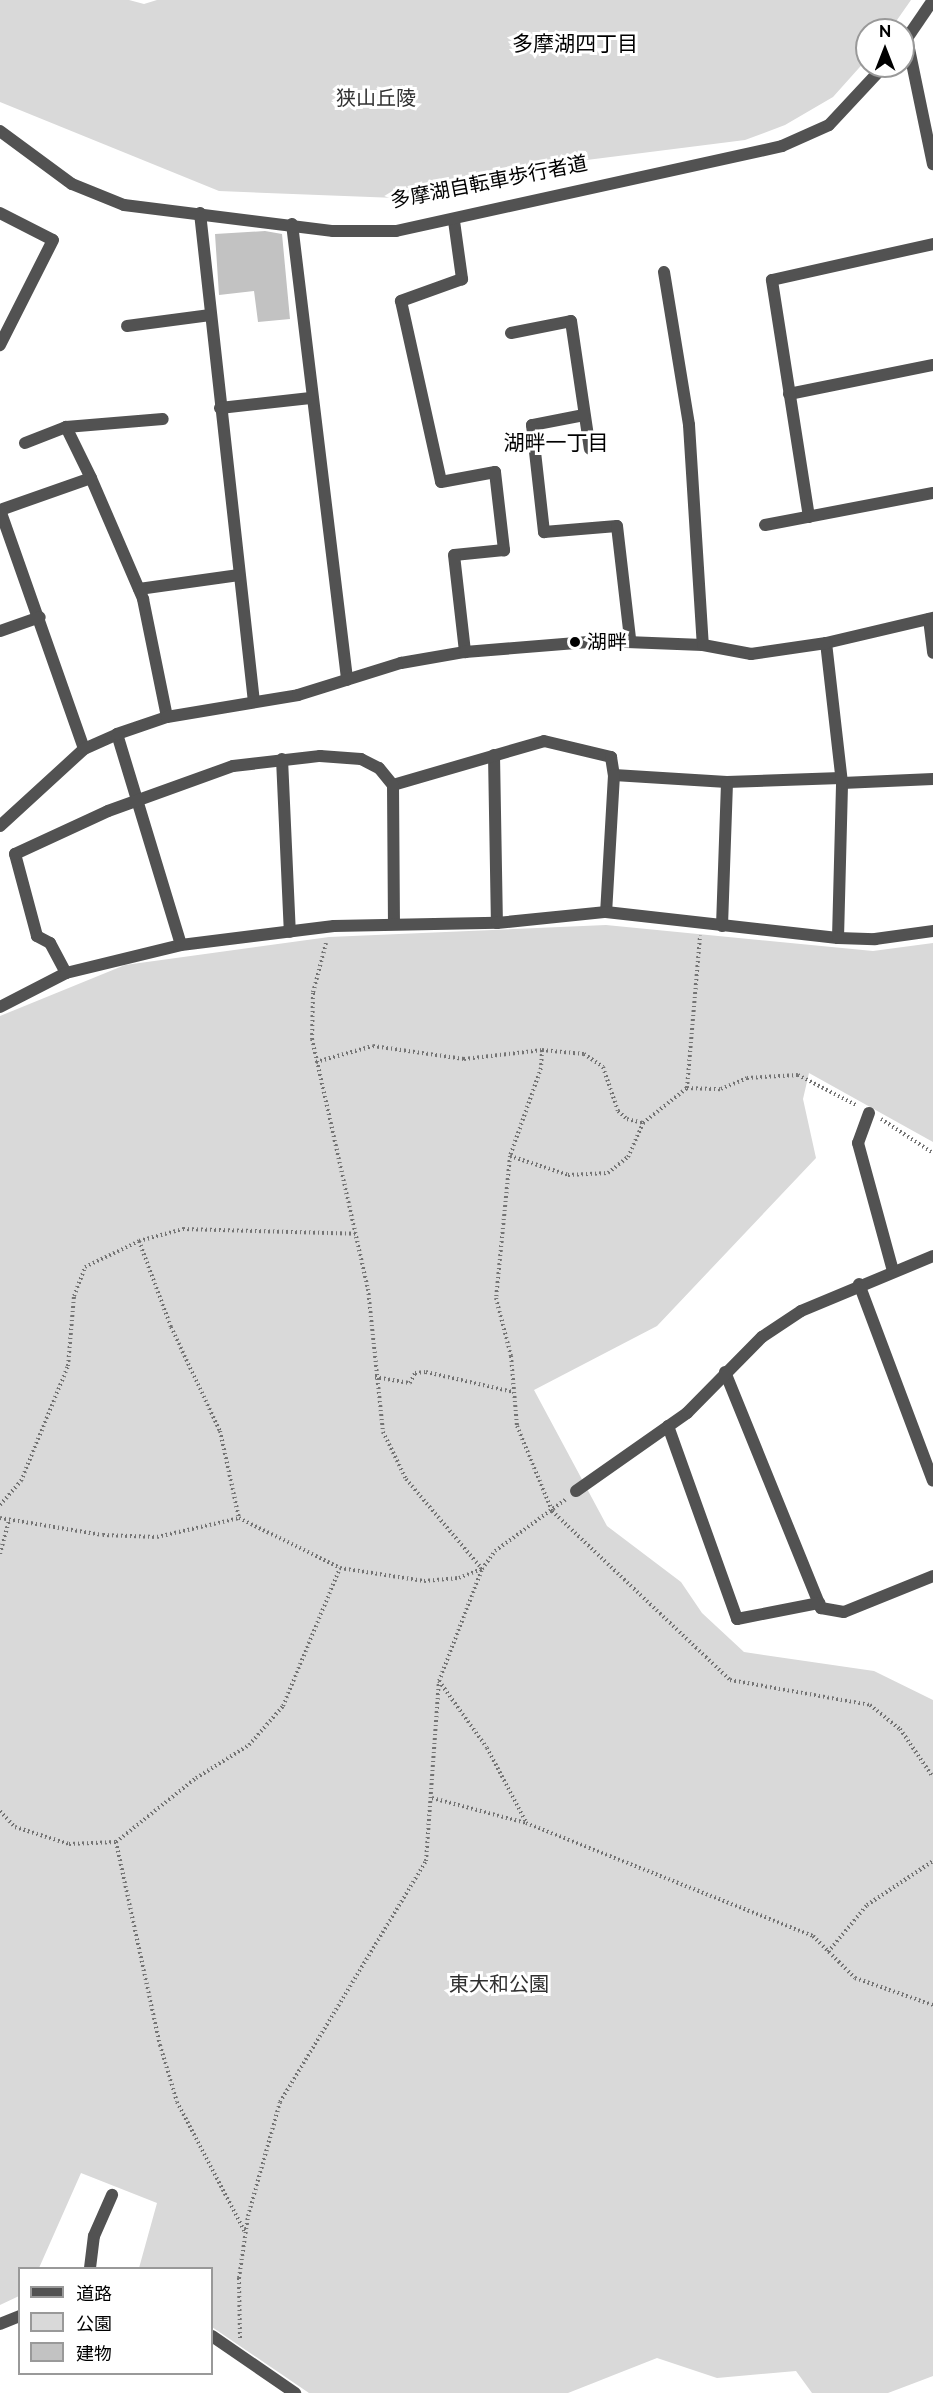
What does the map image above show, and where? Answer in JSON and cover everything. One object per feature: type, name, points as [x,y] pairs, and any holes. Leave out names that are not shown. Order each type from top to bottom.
[{"type":"street","points":[[915,26],[933,0]]},
{"type":"street","points":[[0,131],[72,184],[106,199],[200,213],[370,232],[454,221],[798,141],[844,113],[874,78]]},
{"type":"street","points":[[913,78],[933,164]]},
{"type":"street","points":[[0,213],[53,240],[0,345]]},
{"type":"street","points":[[200,213],[254,702]]},
{"type":"street","points":[[454,221],[462,279],[401,301],[441,482],[495,472],[504,550],[454,555],[465,652]]},
{"type":"street","points":[[292,224],[310,398],[347,680]]},
{"type":"street","points":[[809,517],[772,280],[933,244]]},
{"type":"street","points":[[664,272],[689,425],[703,645]]},
{"type":"street","points":[[127,326],[210,315]]},
{"type":"street","points":[[511,333],[571,321],[590,448]]},
{"type":"street","points":[[789,394],[933,365]]},
{"type":"street","points":[[220,408],[310,398]]},
{"type":"street","points":[[584,415],[532,425],[544,532],[617,526],[630,639]]},
{"type":"street","points":[[25,443],[66,427],[163,418]]},
{"type":"street","points":[[66,427],[91,478],[139,589],[167,717]]},
{"type":"street","points":[[84,749],[2,510],[91,478]]},
{"type":"street","points":[[765,525],[933,493]]},
{"type":"street","points":[[139,589],[239,575]]},
{"type":"street","points":[[0,631],[40,617]]},
{"type":"street","points":[[0,826],[84,749],[117,735],[167,717],[254,702],[465,652],[630,639],[703,645],[764,654],[826,643],[931,618],[933,653]]},
{"type":"street","points":[[826,643],[841,781],[838,938]]},
{"type":"street","points":[[117,735],[182,945]]},
{"type":"street","points":[[393,785],[544,741],[578,746],[611,757],[614,775],[606,912]]},
{"type":"street","points":[[494,755],[497,923]]},
{"type":"street","points":[[282,759],[290,932]]},
{"type":"street","points":[[66,973],[50,943],[38,936],[15,854],[139,801],[233,766],[282,759],[361,759],[379,768],[393,785],[394,924]]},
{"type":"street","points":[[614,775],[727,782],[933,779]]},
{"type":"street","points":[[722,926],[727,782]]},
{"type":"street","points":[[0,1007],[66,973],[182,945],[290,932],[394,924],[497,923],[606,912],[838,938],[875,939],[933,931]]},
{"type":"street","points":[[869,1113],[858,1143],[893,1271]]},
{"type":"street","points":[[576,1491],[668,1426],[762,1337],[859,1284],[933,1256]]},
{"type":"street","points":[[859,1284],[933,1481]]},
{"type":"street","points":[[725,1372],[821,1608],[844,1612],[933,1576]]},
{"type":"street","points":[[668,1426],[737,1619],[819,1603]]},
{"type":"street","points":[[90,2267],[94,2236],[112,2195]]},
{"type":"street","points":[[0,2324],[18,2317]]},
{"type":"street","points":[[213,2337],[295,2393]]},
{"type":"path","points":[[322,951],[313,993],[316,1062],[357,1234],[383,1432],[406,1479],[482,1569]]},
{"type":"path","points":[[687,1088],[699,952]]},
{"type":"path","points":[[316,1062],[373,1046],[464,1059],[542,1050],[584,1054],[598,1060],[618,1111],[627,1119],[643,1123]]},
{"type":"path","points":[[542,1050],[544,1058],[510,1156],[496,1298],[511,1356],[517,1426],[552,1511],[729,1680],[870,1705],[900,1729],[933,1777]]},
{"type":"path","points":[[510,1156],[568,1175],[608,1173],[628,1157],[643,1123],[687,1088],[721,1089],[747,1078],[798,1075]]},
{"type":"path","points":[[0,1505],[21,1481],[68,1366],[74,1296],[85,1267],[139,1241],[183,1229],[357,1234]]},
{"type":"path","points":[[139,1241],[171,1327],[220,1431],[240,1518]]},
{"type":"path","points":[[375,1377],[410,1383],[415,1373],[426,1372],[513,1392]]},
{"type":"path","points":[[235,2354],[242,2329],[239,2278],[246,2233],[280,2102],[426,1861],[439,1681],[482,1569],[495,1551],[576,1491]]},
{"type":"path","points":[[0,1518],[9,1521],[157,1537],[240,1518],[339,1568],[424,1581],[459,1578],[482,1569]]},
{"type":"path","points":[[0,1554],[9,1521]]},
{"type":"path","points":[[0,1811],[15,1827],[69,1844],[116,1842],[195,1778],[249,1745],[283,1706],[339,1568]]},
{"type":"path","points":[[439,1681],[487,1748],[526,1823]]},
{"type":"path","points":[[432,1798],[526,1823],[813,1935],[855,1978],[933,2005]]},
{"type":"path","points":[[116,1842],[159,2045],[177,2102],[246,2233]]},
{"type":"path","points":[[828,1952],[867,1905],[933,1861]]},
{"type":"green space","name":"狭山丘陵","points":[[0,0],[129,0],[144,4],[157,0],[911,0],[898,18],[855,18],[855,72],[833,97],[785,125],[745,140],[563,163],[396,198],[219,191],[0,102]]},
{"type":"green space","name":"東大和公園","points":[[606,925],[873,951],[933,943],[933,1142],[809,1073],[803,1099],[816,1158],[657,1326],[534,1390],[607,1526],[681,1582],[702,1613],[744,1652],[874,1671],[933,1700],[933,2376],[888,2393],[812,2393],[796,2371],[717,2378],[657,2358],[568,2393],[309,2393],[213,2328],[213,2267],[139,2267],[157,2203],[81,2173],[39,2267],[18,2267],[18,2296],[0,2305],[0,1016],[125,965],[329,937]]},
{"type":"building","points":[[265,231],[282,234],[290,319],[258,322],[254,291],[219,295],[215,234]]},
{"type":"place","name":"湖畔","points":[[575,642]]},
{"type":"district","name":"多摩湖四丁目","points":[[575,44]]},
{"type":"district","name":"湖畔一丁目","points":[[556,443]]}]
